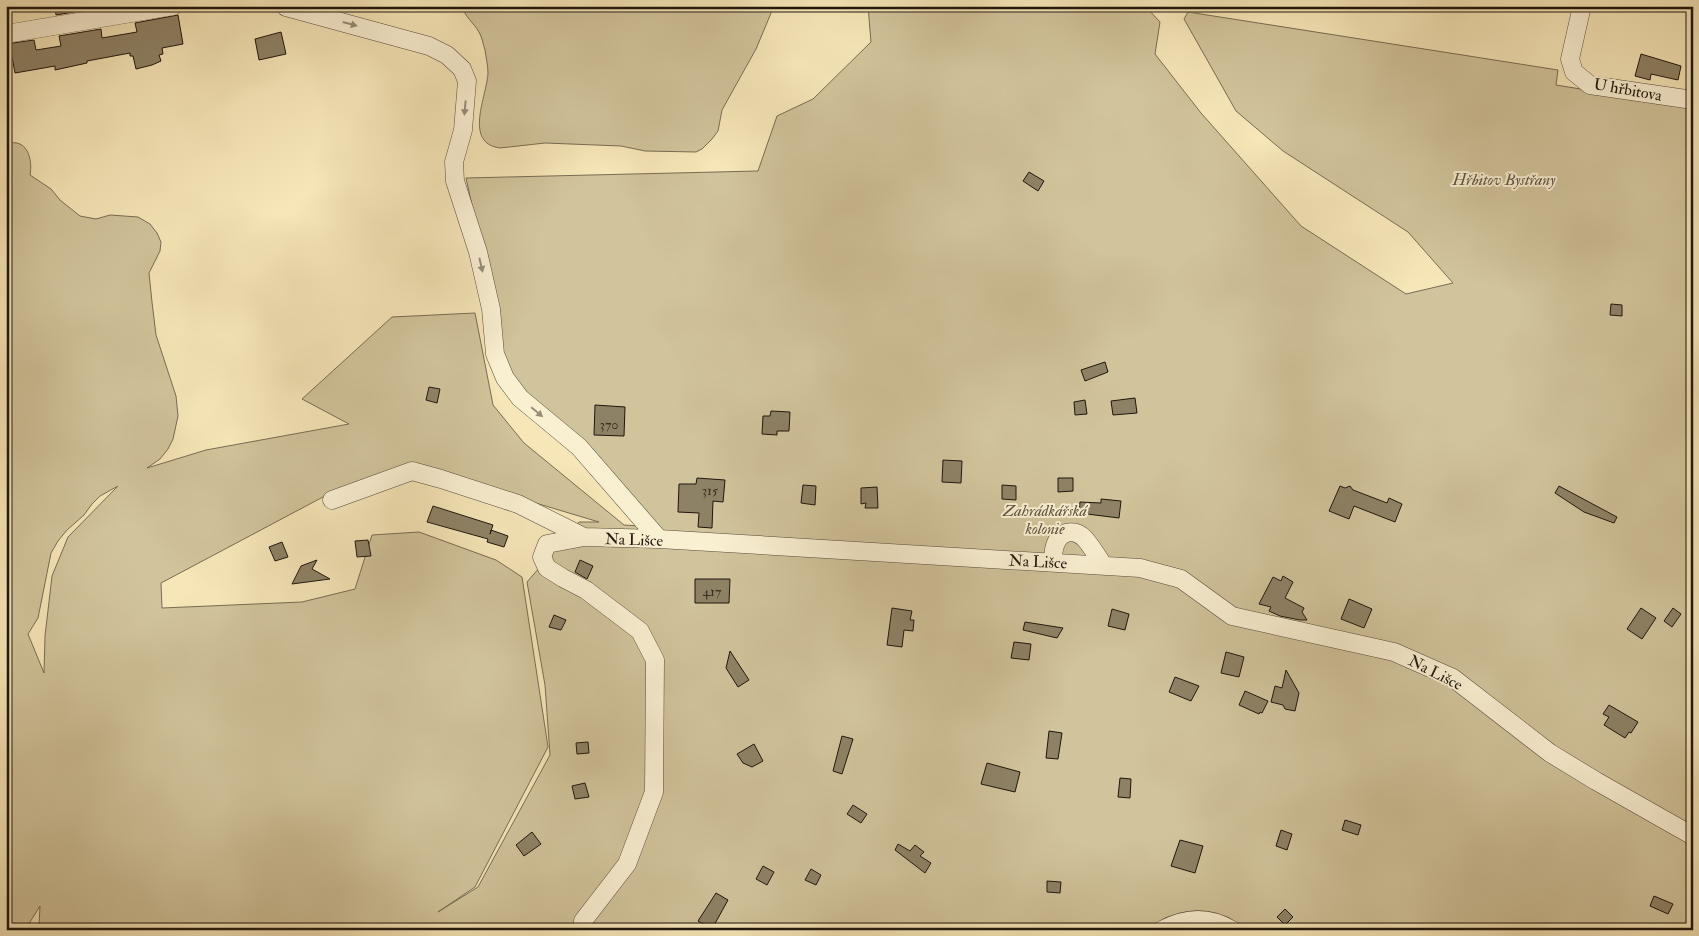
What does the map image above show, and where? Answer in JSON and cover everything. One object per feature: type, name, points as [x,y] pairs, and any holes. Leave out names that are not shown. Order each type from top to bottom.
[{"type":"street","points":[[6,34],[173,6]]},
{"type":"street","name":"U hřbitova","points":[[1582,6],[1570,59],[1574,72],[1590,85],[1693,100]]},
{"type":"street","points":[[284,7],[429,46],[446,55],[462,69],[467,82],[463,130],[454,162],[455,181],[478,252],[491,308],[495,354],[505,378],[520,398],[579,447],[659,539]]},
{"type":"street","name":"Na Lišce","points":[[332,500],[412,471],[518,504],[584,537],[659,539],[1140,568],[1181,579],[1232,616],[1394,652],[1453,678],[1550,753],[1693,836]]},
{"type":"street","points":[[1053,562],[1056,543],[1061,536],[1068,532],[1075,532],[1084,538],[1103,565]]},
{"type":"street","points":[[584,537],[547,544],[542,557],[547,568],[586,590],[640,631],[655,660],[654,792],[627,864],[583,921],[584,930]]},
{"type":"street","points":[[1162,930],[1187,919],[1203,919],[1226,926],[1232,930]]},
{"type":"green space","points":[[462,6],[774,6],[756,49],[722,110],[718,131],[702,149],[696,152],[645,151],[621,146],[545,143],[500,148],[489,144],[482,137],[480,128],[480,117],[488,73],[485,50],[480,34]]},
{"type":"green space","name":"Zahrádkářská kolonie","points":[[868,6],[1145,6],[1160,22],[1155,54],[1201,113],[1301,226],[1406,294],[1453,283],[1408,232],[1283,151],[1236,111],[1184,19],[1188,12],[1558,70],[1556,85],[1691,107],[1689,121],[1693,122],[1693,930],[43,930],[39,926],[40,906],[25,930],[6,930],[6,144],[19,144],[24,147],[29,156],[30,175],[51,189],[60,200],[80,216],[96,219],[110,215],[138,217],[150,224],[161,242],[160,251],[149,273],[156,335],[176,396],[178,416],[173,439],[168,449],[160,459],[147,468],[206,450],[349,424],[302,399],[392,317],[475,313],[493,405],[524,443],[624,525],[654,527],[512,376],[502,350],[466,178],[758,171],[777,116],[813,99],[871,42]],"holes":[[[412,466],[599,522],[579,522],[527,582],[545,685],[550,755],[478,887],[438,912],[475,887],[548,747],[522,577],[496,560],[419,532],[372,535],[355,589],[302,602],[162,608],[161,583],[323,497]],[[118,486],[68,537],[52,576],[45,636],[44,673],[28,634],[38,618],[51,553],[67,530],[84,515],[92,504],[100,496]]]},
{"type":"building","points":[[55,6],[97,6],[97,8],[56,15]]},
{"type":"building","points":[[178,15],[183,44],[162,48],[163,54],[159,55],[161,61],[136,69],[133,56],[130,56],[130,53],[87,61],[87,63],[55,70],[55,66],[15,73],[12,57],[6,57],[6,44],[34,40],[36,50],[61,46],[59,36],[101,29],[102,38],[137,32],[135,23]]},
{"type":"building","points":[[281,32],[286,54],[259,60],[255,39]]},
{"type":"building","points":[[1641,54],[1681,66],[1678,80],[1651,74],[1650,80],[1635,76]]},
{"type":"building","points":[[1029,172],[1044,181],[1038,191],[1023,181]]},
{"type":"building","points":[[1611,304],[1622,305],[1622,316],[1610,315]]},
{"type":"building","points":[[1105,362],[1108,372],[1085,381],[1081,370]]},
{"type":"building","points":[[429,387],[440,389],[437,403],[426,400]]},
{"type":"building","points":[[1135,398],[1137,413],[1113,415],[1111,401]]},
{"type":"building","points":[[1085,400],[1087,414],[1075,415],[1074,402]]},
{"type":"building","points":[[595,405],[625,407],[624,436],[594,435]]},
{"type":"building","points":[[771,411],[790,412],[789,431],[777,431],[777,435],[762,434],[763,416],[770,416]]},
{"type":"building","points":[[943,460],[962,461],[961,483],[942,482]]},
{"type":"building","points":[[697,478],[725,480],[723,502],[713,501],[712,528],[698,527],[699,513],[678,512],[679,484],[696,484]]},
{"type":"building","points":[[1058,478],[1073,478],[1073,491],[1058,492]]},
{"type":"building","points":[[803,485],[816,486],[815,505],[801,503]]},
{"type":"building","points":[[1002,485],[1016,486],[1016,500],[1002,499]]},
{"type":"building","points":[[1340,486],[1345,488],[1350,486],[1353,490],[1387,503],[1389,498],[1402,504],[1395,522],[1354,506],[1349,519],[1329,511]]},
{"type":"building","points":[[1559,486],[1617,517],[1614,523],[1584,512],[1555,493]]},
{"type":"building","points":[[877,487],[878,508],[865,508],[866,503],[861,504],[861,488]]},
{"type":"building","points":[[1101,499],[1121,501],[1119,518],[1079,513],[1080,502],[1101,503]]},
{"type":"building","points":[[433,506],[493,525],[491,530],[508,536],[504,547],[487,542],[488,539],[427,522]]},
{"type":"building","points":[[368,540],[371,556],[357,557],[355,541]]},
{"type":"building","points":[[282,542],[288,557],[275,561],[269,547]]},
{"type":"building","points":[[317,560],[312,569],[330,579],[292,584],[301,566]]},
{"type":"building","points":[[580,560],[593,566],[587,579],[575,572]]},
{"type":"building","points":[[1283,576],[1293,582],[1285,598],[1304,608],[1302,612],[1307,620],[1280,616],[1269,611],[1271,607],[1259,604],[1273,577],[1281,581]]},
{"type":"building","points":[[695,579],[730,579],[729,603],[695,603]]},
{"type":"building","points":[[1349,599],[1372,609],[1364,628],[1341,619]]},
{"type":"building","points":[[892,608],[912,611],[910,620],[914,620],[913,631],[904,630],[902,647],[887,645]]},
{"type":"building","points":[[1641,608],[1656,618],[1642,639],[1627,629]]},
{"type":"building","points":[[1673,608],[1681,614],[1672,627],[1664,621]]},
{"type":"building","points":[[1112,609],[1129,614],[1125,630],[1108,626]]},
{"type":"building","points":[[554,615],[566,620],[561,630],[549,627]]},
{"type":"building","points":[[1025,622],[1063,628],[1057,638],[1023,630]]},
{"type":"building","points":[[1014,642],[1031,644],[1029,660],[1011,658]]},
{"type":"building","points":[[730,651],[749,680],[738,687],[726,668]]},
{"type":"building","points":[[1226,652],[1244,657],[1239,677],[1221,673]]},
{"type":"building","points":[[1286,670],[1299,693],[1295,711],[1285,709],[1283,705],[1271,702],[1275,686],[1282,688]]},
{"type":"building","points":[[1175,677],[1199,686],[1191,701],[1169,692]]},
{"type":"building","points":[[1245,691],[1268,701],[1262,713],[1260,712],[1259,714],[1239,705]]},
{"type":"building","points":[[1609,705],[1638,722],[1631,733],[1629,732],[1625,738],[1604,725],[1609,717],[1603,714]]},
{"type":"building","points":[[1049,731],[1062,733],[1058,759],[1046,758]]},
{"type":"building","points":[[842,736],[853,739],[842,774],[833,771]]},
{"type":"building","points":[[588,742],[589,753],[577,754],[576,743]]},
{"type":"building","points":[[754,744],[763,761],[752,767],[743,763],[737,754]]},
{"type":"building","points":[[987,763],[1020,772],[1015,792],[981,784]]},
{"type":"building","points":[[1120,778],[1131,779],[1130,798],[1118,797]]},
{"type":"building","points":[[585,783],[589,797],[575,799],[572,786]]},
{"type":"building","points":[[853,805],[867,814],[861,823],[847,814]]},
{"type":"building","points":[[1345,820],[1361,825],[1358,835],[1342,830]]},
{"type":"building","points":[[1281,830],[1292,834],[1287,850],[1276,846]]},
{"type":"building","points":[[532,832],[541,844],[524,856],[516,845]]},
{"type":"building","points":[[1180,840],[1203,846],[1195,873],[1171,866]]},
{"type":"building","points":[[898,844],[910,851],[915,845],[924,852],[920,856],[931,863],[925,873],[895,850]]},
{"type":"building","points":[[763,866],[774,872],[767,885],[756,879]]},
{"type":"building","points":[[811,869],[821,875],[816,885],[805,880]]},
{"type":"building","points":[[1047,881],[1061,882],[1060,893],[1047,892]]},
{"type":"building","points":[[716,893],[728,900],[712,929],[698,921]]},
{"type":"building","points":[[1654,896],[1673,904],[1668,914],[1650,906]]},
{"type":"building","points":[[1285,909],[1293,917],[1285,925],[1277,917]]},
{"type":"park label","name":"Hřbitov Bystřany","points":[[1504,179]]}]
